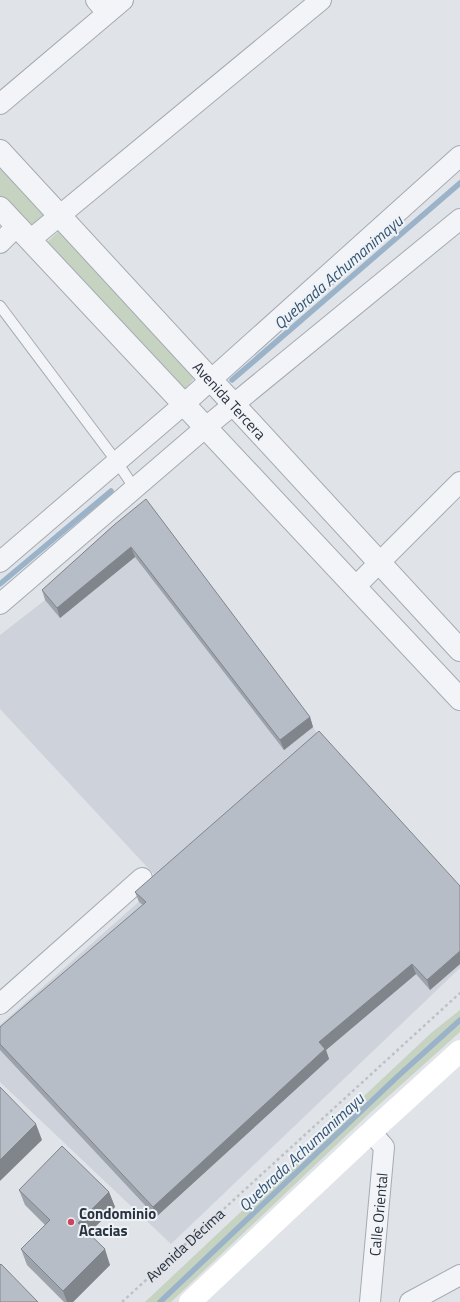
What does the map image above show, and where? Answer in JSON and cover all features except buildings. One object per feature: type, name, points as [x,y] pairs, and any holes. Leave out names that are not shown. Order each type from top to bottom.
[{"type":"main road","points":[[190,1302],[371,1132],[460,1051]]},
{"type":"street","points":[[0,104],[102,6],[123,0]]},
{"type":"street","points":[[0,242],[61,216],[321,0]]},
{"type":"street","name":"Avenida Tercera","points":[[0,151],[460,650]]},
{"type":"street","points":[[0,562],[184,404],[460,156]]},
{"type":"street","points":[[0,208],[460,699]]},
{"type":"street","points":[[0,604],[206,427],[460,219]]},
{"type":"street","points":[[355,587],[460,482]]},
{"type":"street","points":[[0,1004],[142,878]]},
{"type":"street","name":"Calle Oriental","points":[[370,1302],[384,1147],[371,1132]]},
{"type":"street","points":[[410,1302],[460,1275]]},
{"type":"lane","points":[[0,306],[117,462],[135,489]]},
{"type":"path","name":"Avenida Décima","points":[[122,1302],[460,993]]},
{"type":"shaded area","points":[[118,535],[313,727],[322,741],[460,892],[460,968],[171,1244],[0,1082],[0,1025],[161,882],[0,709],[0,635],[45,600]]},
{"type":"green space","points":[[0,163],[46,212],[35,223],[25,226],[0,198]]},
{"type":"green space","points":[[59,231],[195,377],[180,395],[43,246]]},
{"type":"green space","points":[[460,1010],[460,1032],[372,1111],[171,1302],[145,1302],[431,1033]]},
{"type":"waterway","name":"Quebrada Achumanimayu","points":[[232,380],[460,183]]},
{"type":"waterway","name":"Quebrada Achumanimayu","points":[[0,584],[111,491]]},
{"type":"waterway","name":"Quebrada Achumanimayu","points":[[160,1302],[397,1077],[460,1020]]},
{"type":"place","name":"Condominio Acacias","points":[[71,1222]]}]
